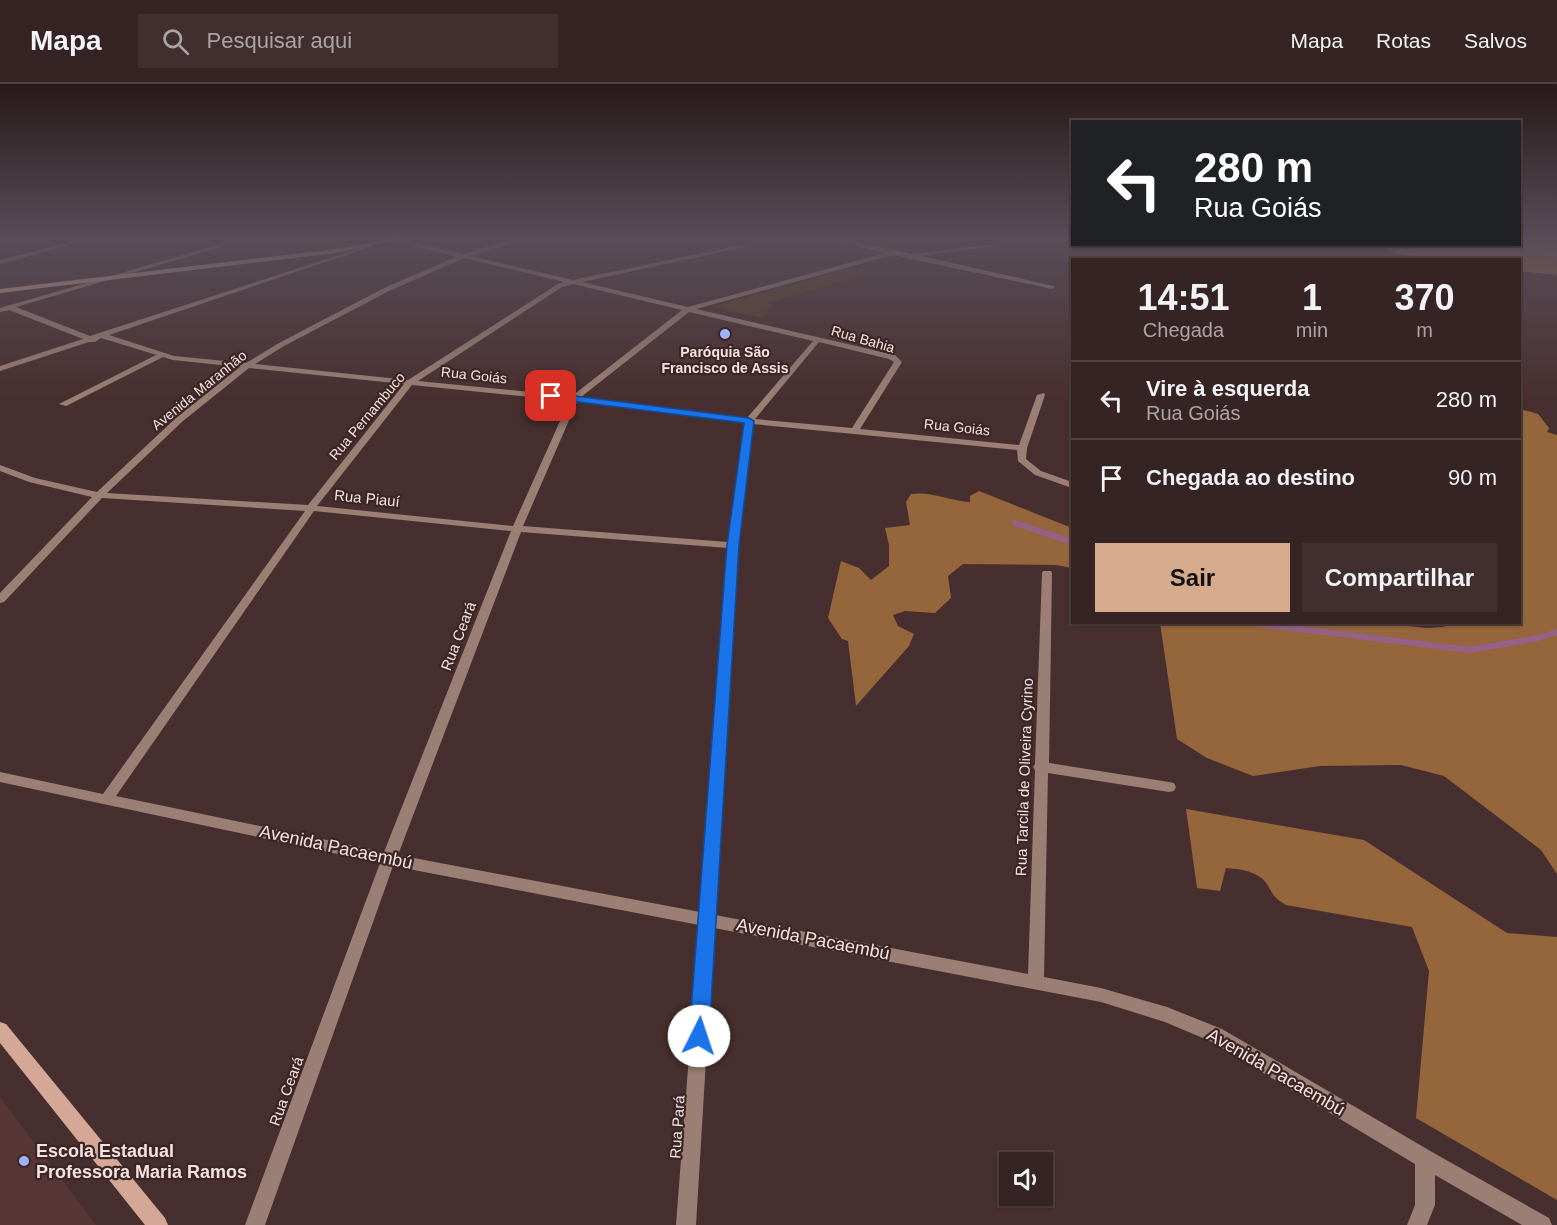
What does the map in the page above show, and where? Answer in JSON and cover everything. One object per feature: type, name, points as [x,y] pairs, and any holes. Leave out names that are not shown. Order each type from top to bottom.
[{"type":"main road","points":[[0,1030],[158,1225]]},
{"type":"street","points":[[0,310],[66,291]]},
{"type":"street","points":[[0,369],[104,336],[229,291]]},
{"type":"street","name":"Avenida Maranhão","points":[[0,600],[98,495],[182,419],[248,365],[380,291]]},
{"type":"street","name":"Rua Pernambuco","points":[[107,799],[311,507],[410,382],[550,291]]},
{"type":"street","name":"Rua Bahia","points":[[609,291],[892,357],[898,362],[855,430]]},
{"type":"street","name":"Rua Ceará","points":[[255,1225],[389,859],[518,529],[547,457],[574,399],[688,309],[752,291]]},
{"type":"street","points":[[9,308],[92,340]]},
{"type":"street","name":"Rua Goiás","points":[[104,336],[161,356],[574,399],[749,421],[1022,448]]},
{"type":"street","points":[[749,421],[818,339]]},
{"type":"street","points":[[63,404],[161,356]]},
{"type":"street","points":[[1041,395],[1022,448],[1021,459],[1027,468],[1071,485]]},
{"type":"street","name":"Rua Pará","points":[[686,1225],[733,545],[749,421]]},
{"type":"street","name":"Rua Piauí","points":[[0,468],[32,480],[98,495],[311,507],[518,529],[733,545]]},
{"type":"street","name":"Rua Tarcila de Oliveira Cyrino","points":[[1036,981],[1047,573]]},
{"type":"street","points":[[1040,767],[1169,787]]},
{"type":"street","name":"Avenida Pacaembú","points":[[0,777],[389,859],[1101,995],[1167,1015],[1216,1035],[1425,1159],[1542,1225]]},
{"type":"street","points":[[1417,1225],[1425,1205],[1425,1159]]},
{"type":"shaded area","points":[[768,291],[808,291],[767,303],[774,306],[766,309],[770,314],[761,318],[711,307]]},
{"type":"shaded area","points":[[1521,409],[1538,414],[1549,428],[1547,432],[1557,435],[1557,874],[1541,850],[1444,776],[1401,765],[1320,766],[1253,776],[1207,758],[1177,739],[1160,624],[1324,624],[1330,626],[1333,624],[1389,624],[1427,628],[1450,624],[1521,624]]},
{"type":"shaded area","points":[[979,491],[1071,528],[1071,568],[1056,565],[963,564],[948,576],[951,598],[935,613],[905,611],[893,615],[898,626],[914,634],[909,646],[856,706],[848,641],[842,639],[828,618],[841,561],[859,568],[871,580],[889,566],[889,545],[885,528],[910,525],[906,502],[911,494],[919,493],[970,502],[970,496]]},
{"type":"shaded area","points":[[1186,809],[1364,840],[1507,933],[1557,937],[1557,1200],[1416,1118],[1429,971],[1412,927],[1286,905],[1274,896],[1259,876],[1243,870],[1226,868],[1220,891],[1197,888]]},
{"type":"shaded area","name":"Escola Estadual Professora Maria Ramos","points":[[0,1097],[96,1225],[0,1225]]},
{"type":"waterway","points":[[1015,523],[1071,542]]},
{"type":"waterway","points":[[1260,624],[1470,650],[1538,638],[1557,632]]},
{"type":"place","name":"Paróquia São Francisco de Assis","points":[[725,334]]},
{"type":"place","name":"Escola Estadual Professora Maria Ramos","points":[[24,1161]]},
{"type":"route","points":[[551,396],[749,421],[733,545],[699,1036]]}]
